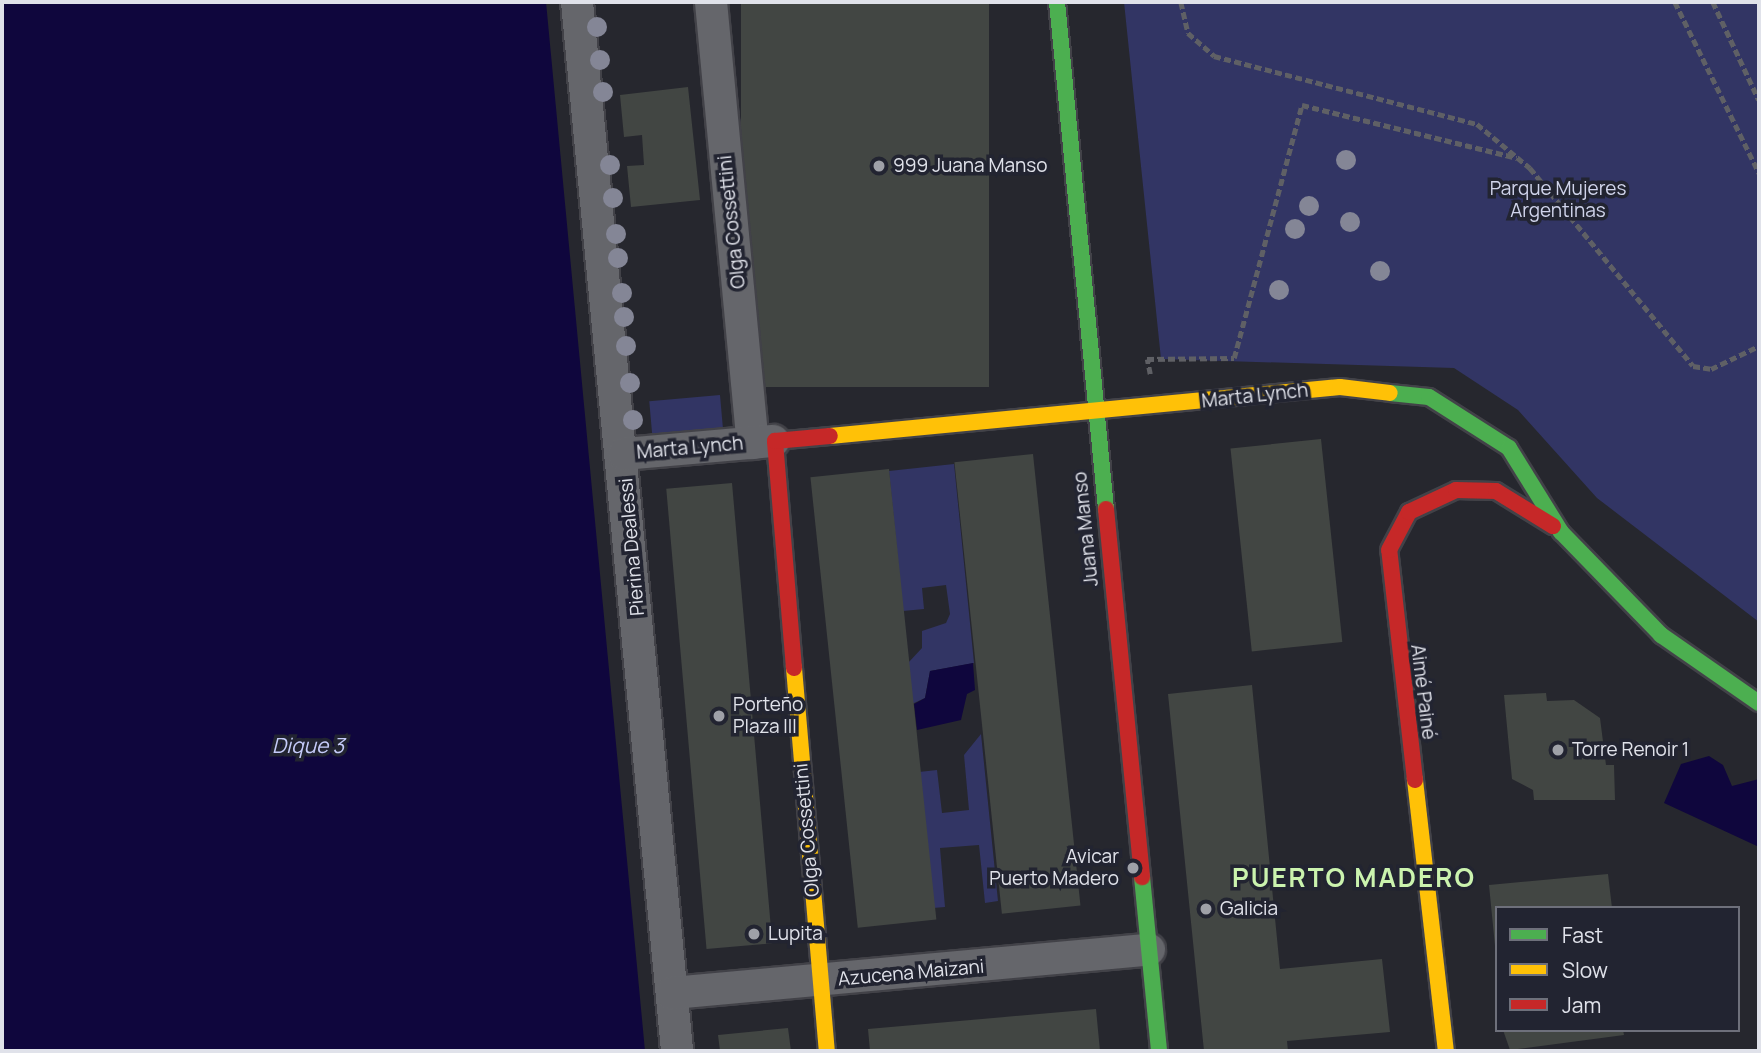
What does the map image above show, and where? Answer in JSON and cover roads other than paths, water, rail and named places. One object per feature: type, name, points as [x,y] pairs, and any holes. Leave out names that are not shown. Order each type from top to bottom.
[{"type":"street","name":"Pierina Dealessi","points":[[577,2],[624,454],[677,1051]]},
{"type":"street","name":"Olga Cossettini","points":[[710,2],[764,442],[827,1051]]},
{"type":"street","name":"Juana Manso","points":[[1057,2],[1159,1051]]},
{"type":"street","name":"Marta Lynch","points":[[624,454],[1096,413],[1340,387],[1429,397],[1509,447],[1561,532],[1661,635],[1759,702]]},
{"type":"street","name":"Aimé Painé","points":[[1446,1051],[1389,550],[1409,512],[1456,490],[1496,492],[1561,532]]},
{"type":"street","name":"Azucena Maizani","points":[[672,993],[1149,950]]},
{"type":"water","name":"Dique 3","points":[[2,2],[546,2],[645,1051],[2,1051]]},
{"type":"water","points":[[973,663],[975,690],[967,694],[961,720],[917,730],[914,704],[925,698],[930,671]]},
{"type":"water","points":[[1709,756],[1723,765],[1732,786],[1759,779],[1759,847],[1664,803],[1681,764]]},
{"type":"place","name":"999 Juana Manso","points":[[879,166]]},
{"type":"place","name":"Porteño Plaza III","points":[[719,716]]},
{"type":"place","name":"Torre Renoir 1","points":[[1558,750]]},
{"type":"place","name":"Avicar Puerto Madero","points":[[1133,868]]},
{"type":"place","name":"Galicia","points":[[1206,909]]},
{"type":"place","name":"Lupita","points":[[754,934]]},
{"type":"district","name":"PUERTO MADERO","points":[[1354,878]]},
{"type":"park label","name":"Parque Mujeres Argentinas","points":[[1558,200]]}]
